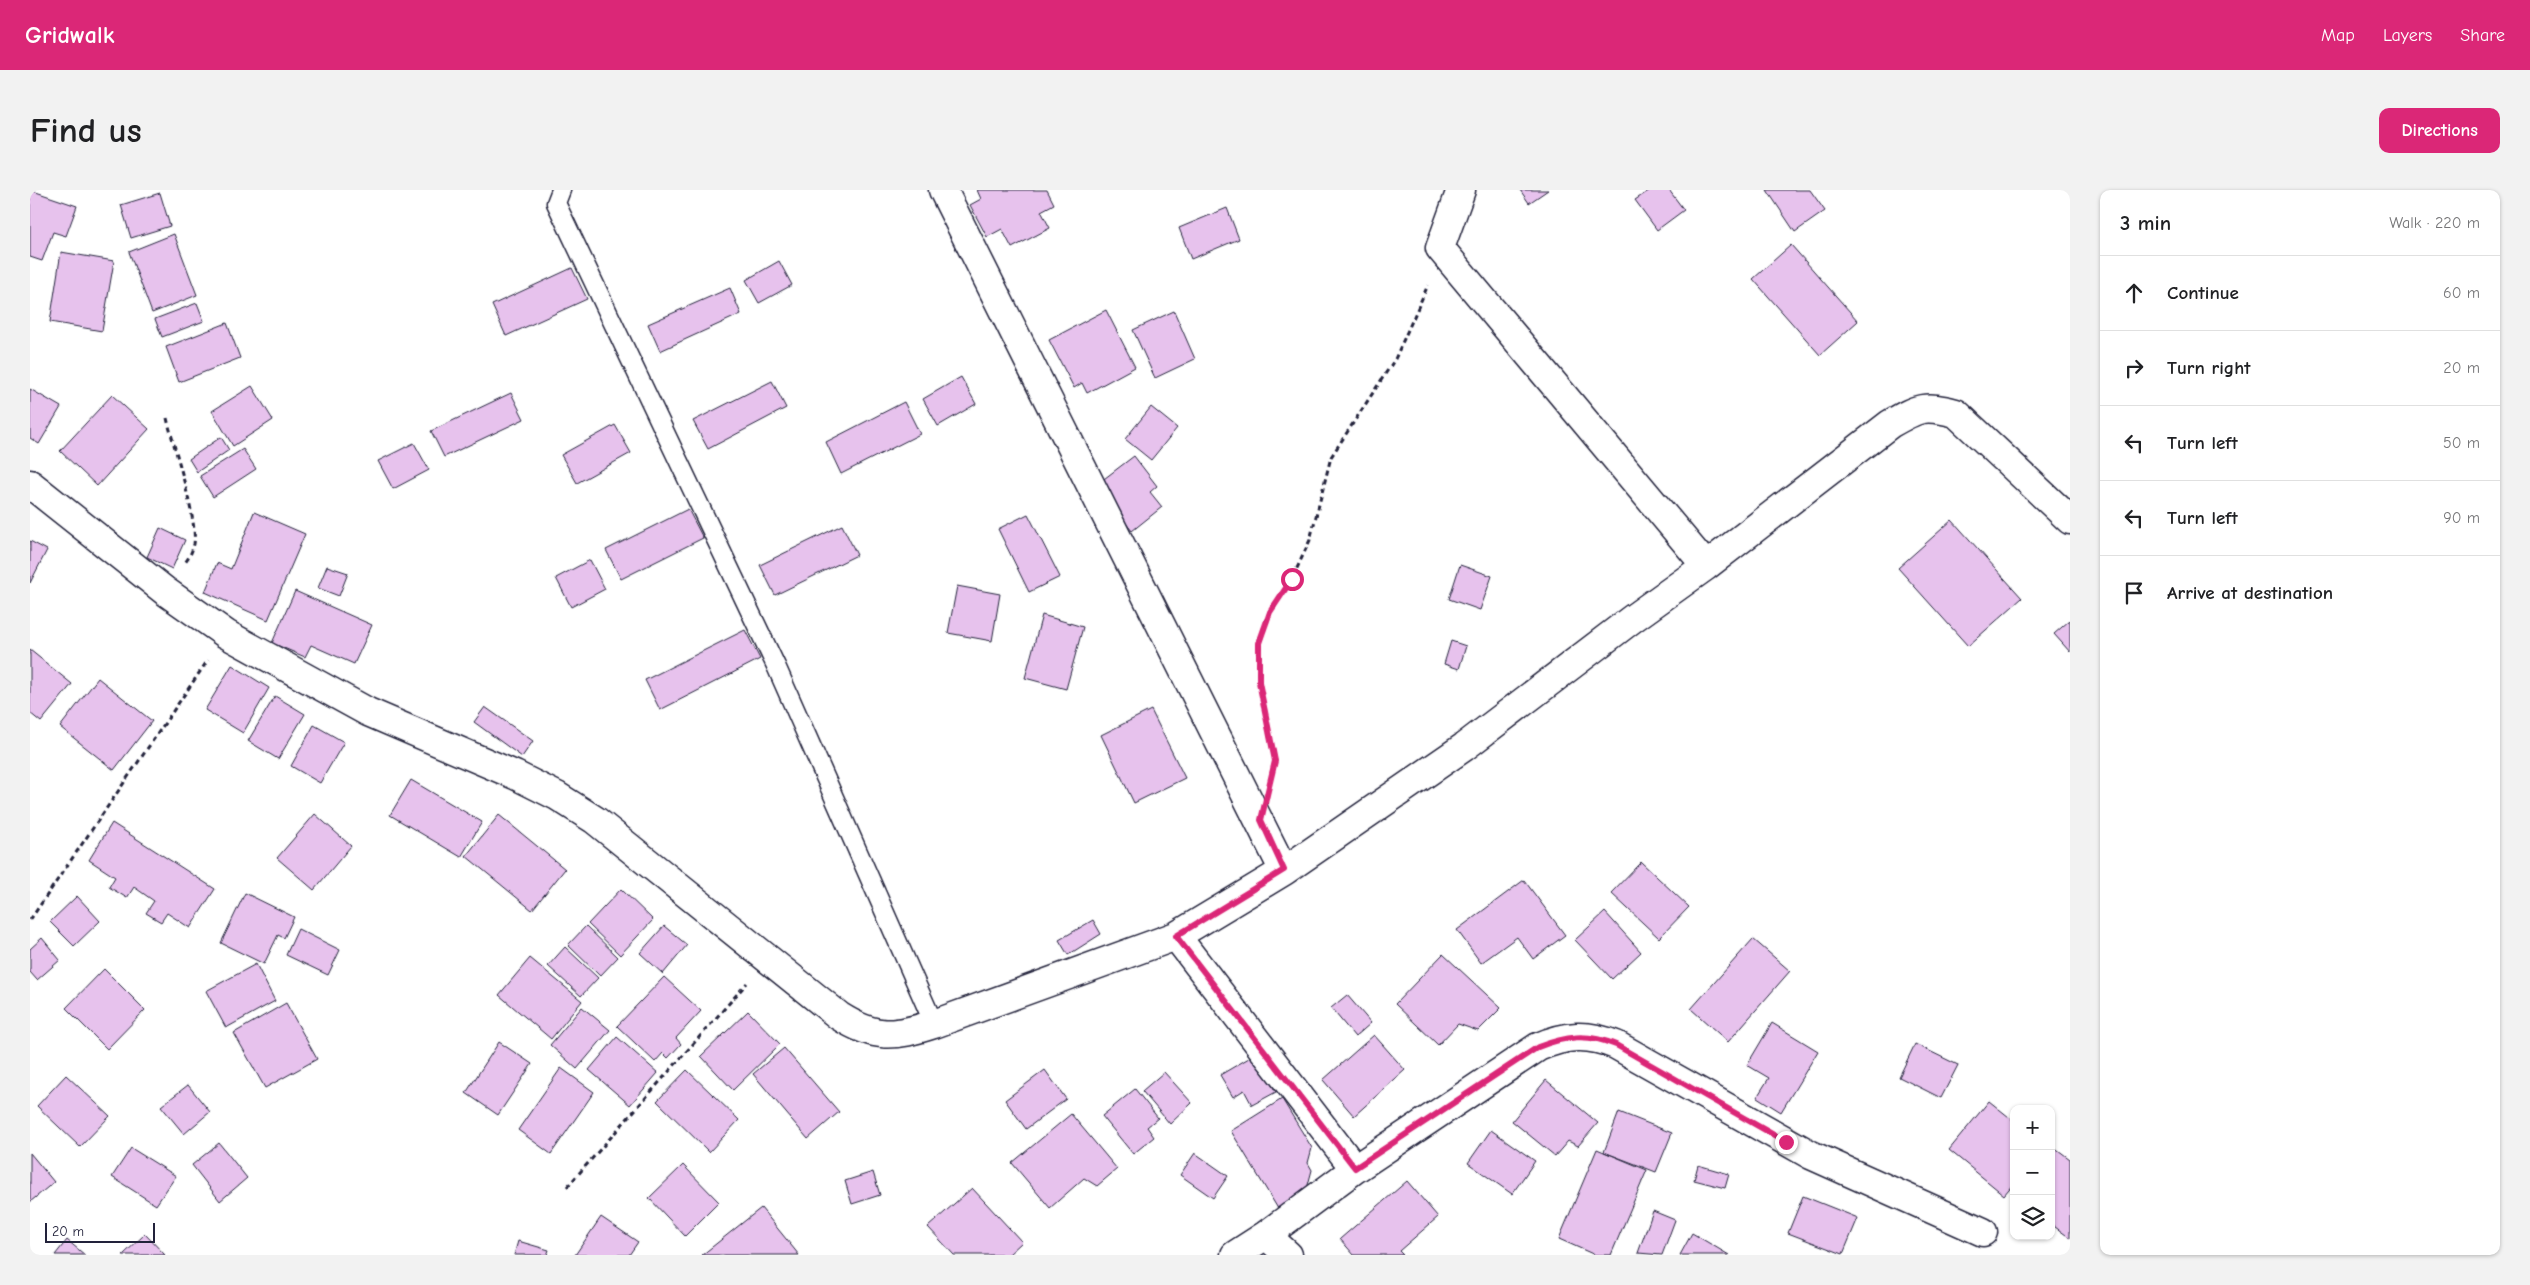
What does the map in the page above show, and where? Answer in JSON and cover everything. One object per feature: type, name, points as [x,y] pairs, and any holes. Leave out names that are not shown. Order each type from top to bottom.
[{"type":"street","points":[[943,190],[1261,820],[1284,870]]},
{"type":"street","points":[[1461,190],[1440,248],[1706,566]]},
{"type":"street","points":[[30,484],[165,591],[226,634],[368,712],[515,775],[557,796],[595,820],[839,1016],[859,1029],[885,1034],[908,1032],[934,1024],[1176,936],[1284,870],[1464,747],[1632,619],[1706,566],[1890,424],[1912,411],[1932,407],[1956,413],[2070,520]]},
{"type":"street","points":[[1176,936],[1355,1168]]},
{"type":"street","points":[[1235,1255],[1266,1235],[1355,1168],[1538,1047],[1570,1037],[1596,1037],[1616,1045],[1811,1155],[1983,1232]]},
{"type":"street","points":[[1266,1235],[1288,1255]]},
{"type":"lane","points":[[561,190],[556,203],[776,666],[934,1024]]},
{"type":"path","points":[[1261,820],[1275,761],[1259,682],[1259,643],[1270,612],[1292,579],[1310,540],[1331,457],[1395,359],[1423,300],[1440,248]]},
{"type":"path","points":[[165,591],[190,556],[194,542],[193,524],[167,418]]},
{"type":"path","points":[[30,920],[226,634]]},
{"type":"path","points":[[567,1187],[769,959]]},
{"type":"building","points":[[30,190],[77,206],[66,236],[53,232],[42,261],[30,257]]},
{"type":"building","points":[[977,190],[1047,190],[1054,204],[1041,211],[1050,228],[1012,248],[1002,229],[987,237],[970,205],[981,199]]},
{"type":"building","points":[[1520,190],[1548,190],[1529,203]]},
{"type":"building","points":[[1650,190],[1669,190],[1684,210],[1657,230],[1635,200]]},
{"type":"building","points":[[1767,190],[1810,190],[1825,211],[1795,232]]},
{"type":"building","points":[[160,193],[170,226],[131,238],[121,205]]},
{"type":"building","points":[[1227,208],[1239,239],[1191,259],[1179,228]]},
{"type":"building","points":[[174,234],[197,295],[152,313],[129,252]]},
{"type":"building","points":[[1791,245],[1858,321],[1820,355],[1753,279]]},
{"type":"building","points":[[61,252],[114,261],[102,331],[50,322]]},
{"type":"building","points":[[779,261],[792,285],[759,303],[746,280]]},
{"type":"building","points":[[572,268],[587,299],[506,336],[492,305]]},
{"type":"building","points":[[730,288],[741,314],[660,351],[648,324]]},
{"type":"building","points":[[197,303],[204,321],[162,337],[155,319]]},
{"type":"building","points":[[1106,310],[1135,367],[1087,393],[1082,383],[1074,388],[1049,340]]},
{"type":"building","points":[[1174,311],[1195,359],[1155,378],[1133,330]]},
{"type":"building","points":[[227,323],[240,358],[179,382],[166,347]]},
{"type":"building","points":[[961,377],[976,404],[938,426],[923,399]]},
{"type":"building","points":[[772,381],[786,408],[708,449],[693,421]]},
{"type":"building","points":[[252,386],[273,420],[233,446],[212,411]]},
{"type":"building","points":[[30,389],[61,407],[39,444],[30,438]]},
{"type":"building","points":[[511,393],[524,419],[444,457],[431,431]]},
{"type":"building","points":[[112,395],[149,429],[97,486],[60,451]]},
{"type":"building","points":[[904,402],[920,434],[841,474],[826,442]]},
{"type":"building","points":[[1151,407],[1177,428],[1151,460],[1125,439]]},
{"type":"building","points":[[615,425],[631,453],[577,483],[561,455]]},
{"type":"building","points":[[221,437],[229,450],[197,472],[189,459]]},
{"type":"building","points":[[414,443],[429,470],[393,489],[378,461]]},
{"type":"building","points":[[243,449],[256,469],[213,497],[200,476]]},
{"type":"building","points":[[1134,456],[1157,486],[1150,492],[1162,507],[1132,531],[1096,485]]},
{"type":"building","points":[[688,509],[703,538],[621,579],[606,550]]},
{"type":"building","points":[[254,512],[305,534],[268,620],[205,592],[217,563],[231,569]]},
{"type":"building","points":[[1028,514],[1060,577],[1029,592],[998,529]]},
{"type":"building","points":[[1952,520],[2022,598],[1968,646],[1898,568]]},
{"type":"building","points":[[842,525],[857,555],[775,595],[760,565]]},
{"type":"building","points":[[160,528],[185,540],[172,569],[147,557]]},
{"type":"building","points":[[30,541],[47,550],[30,583]]},
{"type":"building","points":[[590,560],[605,589],[571,607],[556,578]]},
{"type":"building","points":[[1460,565],[1492,576],[1480,610],[1449,599]]},
{"type":"building","points":[[327,566],[348,573],[339,596],[318,588]]},
{"type":"building","points":[[957,586],[1000,594],[992,641],[948,633]]},
{"type":"building","points":[[295,591],[372,625],[354,664],[311,645],[305,657],[272,643]]},
{"type":"building","points":[[1042,615],[1083,627],[1066,689],[1025,678]]},
{"type":"building","points":[[2070,620],[2070,652],[2054,634]]},
{"type":"building","points":[[745,630],[760,659],[660,710],[645,680]]},
{"type":"building","points":[[1451,641],[1466,646],[1459,669],[1444,664]]},
{"type":"building","points":[[30,650],[72,684],[41,722],[30,713]]},
{"type":"building","points":[[232,665],[269,688],[243,733],[205,710]]},
{"type":"building","points":[[98,678],[152,721],[114,770],[60,727]]},
{"type":"building","points":[[275,696],[305,714],[278,759],[248,741]]},
{"type":"building","points":[[485,707],[533,741],[522,757],[474,722]]},
{"type":"building","points":[[1151,710],[1185,778],[1134,803],[1101,735]]},
{"type":"building","points":[[314,725],[344,742],[320,783],[291,766]]},
{"type":"building","points":[[411,780],[482,822],[461,857],[390,815]]},
{"type":"building","points":[[315,814],[351,846],[314,890],[277,858]]},
{"type":"building","points":[[499,815],[565,869],[532,910],[466,856]]},
{"type":"building","points":[[112,823],[215,889],[190,928],[167,913],[161,922],[146,913],[154,901],[134,887],[127,898],[109,887],[115,877],[89,860]]},
{"type":"building","points":[[1641,862],[1689,907],[1659,938],[1611,893]]},
{"type":"building","points":[[1524,880],[1565,935],[1533,959],[1517,937],[1481,963],[1457,930]]},
{"type":"building","points":[[621,889],[653,920],[620,955],[588,924]]},
{"type":"building","points":[[245,893],[294,917],[284,938],[278,935],[264,964],[221,943]]},
{"type":"building","points":[[77,896],[100,921],[74,946],[50,922]]},
{"type":"building","points":[[1605,912],[1641,952],[1612,979],[1575,940]]},
{"type":"building","points":[[1093,920],[1101,934],[1068,955],[1059,940]]},
{"type":"building","points":[[586,926],[618,957],[600,976],[568,945]]},
{"type":"building","points":[[664,926],[687,945],[663,974],[640,953]]},
{"type":"building","points":[[298,929],[340,950],[328,975],[286,955]]},
{"type":"building","points":[[42,938],[60,960],[37,980],[30,972],[30,949]]},
{"type":"building","points":[[1753,939],[1790,971],[1728,1042],[1691,1009]]},
{"type":"building","points":[[565,947],[598,978],[581,996],[548,966]]},
{"type":"building","points":[[1443,954],[1501,1008],[1478,1031],[1458,1024],[1438,1045],[1395,1004]]},
{"type":"building","points":[[530,958],[582,1001],[551,1039],[499,995]]},
{"type":"building","points":[[256,964],[275,1001],[226,1028],[206,991]]},
{"type":"building","points":[[104,969],[145,1010],[107,1049],[66,1008]]},
{"type":"building","points":[[664,977],[701,1011],[676,1038],[681,1044],[668,1058],[663,1053],[655,1062],[617,1026]]},
{"type":"building","points":[[1347,995],[1371,1023],[1355,1037],[1331,1008]]},
{"type":"building","points":[[286,1003],[317,1059],[265,1088],[234,1033]]},
{"type":"building","points":[[582,1007],[610,1030],[577,1069],[550,1045]]},
{"type":"building","points":[[748,1011],[780,1044],[733,1090],[701,1056]]},
{"type":"building","points":[[1772,1023],[1818,1051],[1781,1112],[1757,1097],[1769,1078],[1747,1065]]},
{"type":"building","points":[[1374,1035],[1405,1070],[1354,1116],[1323,1080]]},
{"type":"building","points":[[617,1037],[658,1073],[630,1105],[589,1070]]},
{"type":"building","points":[[499,1042],[532,1064],[498,1115],[466,1093]]},
{"type":"building","points":[[1915,1044],[1958,1065],[1941,1098],[1899,1077]]},
{"type":"building","points":[[784,1048],[839,1112],[808,1139],[753,1074]]},
{"type":"building","points":[[1254,1055],[1276,1092],[1252,1105],[1244,1090],[1233,1097],[1220,1075]]},
{"type":"building","points":[[561,1068],[594,1092],[551,1154],[518,1130]]},
{"type":"building","points":[[687,1070],[739,1120],[709,1152],[657,1101]]},
{"type":"building","points":[[1045,1070],[1066,1099],[1026,1129],[1005,1100]]},
{"type":"building","points":[[1164,1072],[1192,1103],[1170,1124],[1142,1091]]},
{"type":"building","points":[[66,1075],[110,1116],[80,1147],[37,1106]]},
{"type":"building","points":[[1546,1080],[1598,1123],[1578,1146],[1568,1141],[1555,1156],[1512,1121]]},
{"type":"building","points":[[188,1085],[210,1112],[184,1134],[161,1106]]},
{"type":"building","points":[[1135,1089],[1158,1118],[1147,1127],[1154,1137],[1133,1154],[1102,1116]]},
{"type":"building","points":[[1282,1099],[1312,1148],[1308,1163],[1312,1170],[1305,1196],[1280,1212],[1231,1131]]},
{"type":"building","points":[[1989,1101],[2010,1118],[2010,1188],[2004,1195],[1949,1150]]},
{"type":"building","points":[[1619,1112],[1672,1133],[1656,1172],[1604,1152]]},
{"type":"building","points":[[1071,1114],[1117,1169],[1097,1186],[1084,1178],[1050,1208],[1012,1163]]},
{"type":"building","points":[[1491,1130],[1535,1161],[1512,1194],[1468,1163]]},
{"type":"building","points":[[219,1143],[247,1178],[220,1201],[192,1165]]},
{"type":"building","points":[[131,1148],[176,1176],[156,1205],[112,1177]]},
{"type":"building","points":[[2055,1148],[2070,1159],[2070,1238],[2055,1227]]},
{"type":"building","points":[[1597,1149],[1647,1170],[1611,1255],[1595,1255],[1559,1239]]},
{"type":"building","points":[[30,1153],[54,1182],[30,1202]]},
{"type":"building","points":[[1195,1153],[1228,1176],[1213,1198],[1180,1175]]},
{"type":"building","points":[[683,1165],[719,1202],[685,1236],[649,1198]]},
{"type":"building","points":[[1698,1165],[1729,1174],[1725,1188],[1694,1180]]},
{"type":"building","points":[[873,1172],[880,1195],[852,1204],[845,1181]]},
{"type":"building","points":[[1407,1181],[1438,1217],[1399,1251],[1403,1255],[1354,1255],[1340,1239]]},
{"type":"building","points":[[972,1188],[1022,1242],[1008,1255],[954,1255],[928,1227]]},
{"type":"building","points":[[1803,1196],[1858,1218],[1843,1254],[1788,1233]]},
{"type":"building","points":[[761,1208],[799,1255],[702,1255]]},
{"type":"building","points":[[1653,1211],[1675,1220],[1662,1255],[1638,1253]]},
{"type":"building","points":[[601,1217],[638,1242],[629,1255],[575,1255]]},
{"type":"building","points":[[1692,1233],[1729,1255],[1680,1255]]},
{"type":"building","points":[[145,1234],[165,1255],[123,1255]]},
{"type":"building","points":[[67,1240],[85,1255],[55,1255]]},
{"type":"building","points":[[518,1241],[549,1250],[547,1255],[514,1255]]},
{"type":"route","points":[[1292,579],[1270,612],[1259,643],[1259,682],[1275,761],[1261,820],[1284,870],[1176,936],[1355,1168],[1538,1047],[1554,1040],[1570,1037],[1596,1037],[1616,1045],[1786,1142]]}]
